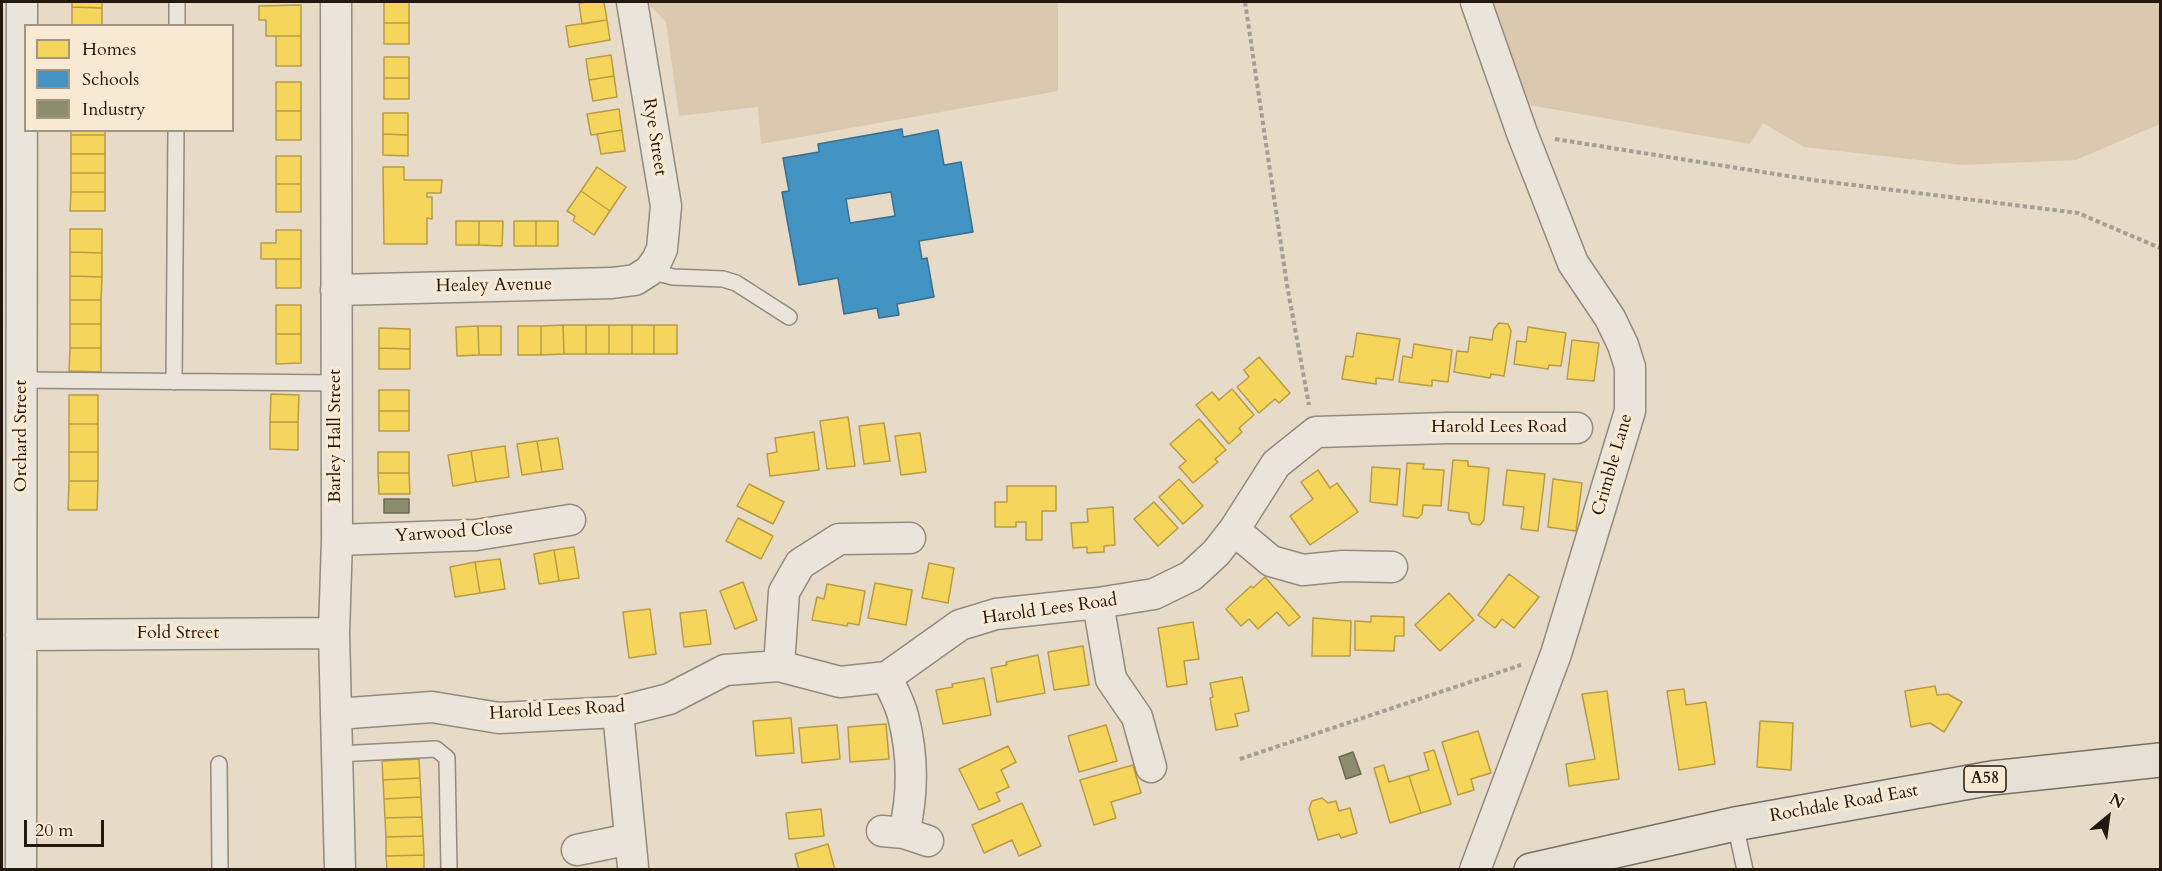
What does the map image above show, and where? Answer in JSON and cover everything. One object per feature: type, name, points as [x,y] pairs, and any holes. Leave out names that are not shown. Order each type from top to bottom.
[{"type":"highway","name":"Rochdale Road East","points":[[1531,870],[1735,824],[1992,778],[2160,760]]},
{"type":"street","name":"Orchard Street","points":[[21,870],[15,650],[22,380],[22,2]]},
{"type":"street","name":"Barley Hall Street","points":[[336,2],[337,540],[334,633],[340,870]]},
{"type":"street","name":"Rye Street","points":[[632,2],[666,206],[662,249],[650,271]]},
{"type":"street","name":"Crimble Lane","points":[[1475,870],[1556,654],[1630,411],[1630,367],[1623,345],[1610,318],[1573,263],[1522,133],[1476,2]]},
{"type":"street","name":"Healey Avenue","points":[[336,290],[612,283],[635,280],[650,271]]},
{"type":"street","name":"Harold Lees Road","points":[[336,714],[432,707],[499,718],[618,712],[669,699],[725,670],[779,666],[840,682],[887,677],[960,626],[996,614],[1098,603],[1154,594],[1191,576],[1216,553],[1234,530],[1276,464],[1313,422],[1448,428],[1577,428]]},
{"type":"street","name":"Yarwood Close","points":[[337,540],[476,535],[570,520]]},
{"type":"street","points":[[1234,530],[1271,561],[1303,570],[1343,566],[1392,567]]},
{"type":"street","points":[[779,666],[784,592],[800,564],[839,539],[910,538]]},
{"type":"street","points":[[1098,603],[1111,679],[1137,717],[1151,767]]},
{"type":"street","name":"Fold Street","points":[[15,650],[334,633]]},
{"type":"street","points":[[887,677],[903,715],[911,763],[909,813],[905,835]]},
{"type":"street","points":[[577,850],[632,853],[618,712]]},
{"type":"lane","points":[[177,2],[177,24]]},
{"type":"lane","points":[[174,382],[176,132]]},
{"type":"lane","points":[[650,271],[673,277],[723,279],[736,283],[789,317]]},
{"type":"lane","points":[[22,380],[336,383]]},
{"type":"lane","points":[[337,754],[436,749],[447,758],[449,870]]},
{"type":"lane","points":[[219,764],[220,870]]},
{"type":"lane","points":[[1735,824],[1745,870]]},
{"type":"path","points":[[1245,2],[1287,285],[1313,422]]},
{"type":"path","points":[[1522,133],[1813,180],[2078,213],[2160,248]]},
{"type":"path","points":[[1240,759],[1556,654]]},
{"type":"shaded area","points":[[647,2],[1058,2],[1058,91],[761,144],[758,107],[679,116],[666,22]]},
{"type":"shaded area","points":[[1490,2],[2160,2],[2160,124],[2076,160],[1962,165],[1804,147],[1763,123],[1750,144],[1524,104]]},
{"type":"building: Homes","points":[[72,2],[102,2],[102,8],[72,7]]},
{"type":"building: Homes","points":[[384,2],[409,2],[409,23],[384,23]]},
{"type":"building: Homes","points":[[604,2],[607,20],[582,24],[579,3]]},
{"type":"building: Homes","points":[[301,5],[301,36],[266,36],[266,20],[259,20],[259,6]]},
{"type":"building: Homes","points":[[72,7],[102,8],[102,24],[72,24]]},
{"type":"building: Homes","points":[[607,20],[610,40],[569,47],[566,26]]},
{"type":"building: Homes","points":[[384,23],[409,23],[409,44],[384,44]]},
{"type":"building: Homes","points":[[276,36],[301,36],[301,66],[276,66]]},
{"type":"building: Homes","points":[[611,55],[614,76],[589,80],[586,59]]},
{"type":"building: Homes","points":[[384,57],[409,57],[409,78],[384,78]]},
{"type":"building: Homes","points":[[614,76],[617,97],[593,101],[589,80]]},
{"type":"building: Homes","points":[[384,78],[409,78],[409,99],[384,99]]},
{"type":"building: Homes","points":[[276,82],[301,82],[301,111],[276,111]]},
{"type":"building: Homes","points":[[619,109],[622,130],[591,135],[587,114]]},
{"type":"building: Homes","points":[[276,111],[301,111],[301,140],[276,140]]},
{"type":"building: Homes","points":[[383,113],[408,113],[408,135],[383,134]]},
{"type":"building: Homes","points":[[622,130],[625,151],[601,154],[597,134]]},
{"type":"building: Homes","points":[[71,132],[105,132],[105,135],[71,135]]},
{"type":"building: Homes","points":[[383,134],[408,135],[408,156],[383,155]]},
{"type":"building: Homes","points":[[71,135],[105,135],[105,154],[71,154]]},
{"type":"building: Homes","points":[[71,154],[105,154],[105,173],[71,173]]},
{"type":"building: Homes","points":[[276,156],[301,156],[301,184],[276,184]]},
{"type":"building: Homes","points":[[383,167],[404,167],[404,180],[442,180],[441,193],[427,193],[427,197],[432,197],[432,219],[427,218],[427,244],[384,244]]},
{"type":"building: Homes","points":[[597,167],[626,187],[610,211],[581,191]]},
{"type":"building: Homes","points":[[71,173],[105,173],[105,192],[71,192]]},
{"type":"building: Homes","points":[[276,184],[301,184],[301,212],[276,212]]},
{"type":"building: Homes","points":[[581,191],[610,211],[594,235],[573,221],[575,216],[567,211]]},
{"type":"building: Homes","points":[[71,192],[105,192],[105,211],[70,211]]},
{"type":"building: Homes","points":[[456,221],[479,221],[479,245],[456,245]]},
{"type":"building: Homes","points":[[479,221],[503,221],[502,246],[479,245]]},
{"type":"building: Homes","points":[[514,221],[536,221],[536,246],[514,246]]},
{"type":"building: Homes","points":[[536,221],[558,221],[558,246],[536,246]]},
{"type":"building: Homes","points":[[70,229],[102,229],[102,253],[70,252]]},
{"type":"building: Homes","points":[[276,230],[301,230],[301,259],[261,259],[261,243],[276,243]]},
{"type":"building: Homes","points":[[70,252],[102,253],[102,277],[70,276]]},
{"type":"building: Homes","points":[[276,259],[301,259],[301,288],[276,288]]},
{"type":"building: Homes","points":[[70,276],[102,277],[101,300],[70,300]]},
{"type":"building: Homes","points":[[70,300],[101,300],[101,324],[70,324]]},
{"type":"building: Homes","points":[[276,305],[301,305],[301,334],[276,334]]},
{"type":"building: Homes","points":[[1499,323],[1508,324],[1511,331],[1504,376],[1491,374],[1490,378],[1454,372],[1457,351],[1468,352],[1470,337],[1492,340],[1494,329]]},
{"type":"building: Homes","points":[[70,324],[101,324],[101,348],[70,348]]},
{"type":"building: Homes","points":[[563,325],[586,325],[586,354],[564,354]]},
{"type":"building: Homes","points":[[563,325],[564,354],[541,355],[541,326]]},
{"type":"building: Homes","points":[[586,325],[609,325],[609,354],[586,354]]},
{"type":"building: Homes","points":[[609,325],[632,325],[632,354],[609,354]]},
{"type":"building: Homes","points":[[632,325],[654,325],[654,354],[632,354]]},
{"type":"building: Homes","points":[[654,325],[677,325],[677,354],[654,354]]},
{"type":"building: Homes","points":[[478,326],[501,326],[501,355],[479,355]]},
{"type":"building: Homes","points":[[478,326],[479,355],[457,356],[456,327]]},
{"type":"building: Homes","points":[[518,326],[541,326],[541,355],[518,355]]},
{"type":"building: Homes","points":[[1528,327],[1566,333],[1561,366],[1549,365],[1548,369],[1514,364],[1517,341],[1526,342]]},
{"type":"building: Homes","points":[[379,328],[410,329],[410,349],[379,348]]},
{"type":"building: Homes","points":[[1357,333],[1400,339],[1393,380],[1376,378],[1376,384],[1342,379],[1346,356],[1353,357]]},
{"type":"building: Homes","points":[[276,334],[301,334],[301,363],[276,364]]},
{"type":"building: Homes","points":[[1572,340],[1599,343],[1594,381],[1567,379]]},
{"type":"building: Homes","points":[[1414,344],[1452,350],[1448,382],[1432,380],[1432,386],[1399,382],[1403,356],[1412,358]]},
{"type":"building: Homes","points":[[70,348],[101,348],[101,372],[69,371]]},
{"type":"building: Homes","points":[[379,348],[410,349],[410,369],[379,369]]},
{"type":"building: Homes","points":[[1259,357],[1290,393],[1279,403],[1275,399],[1259,413],[1237,387],[1249,377],[1244,370]]},
{"type":"building: Homes","points":[[1232,389],[1254,415],[1239,428],[1242,432],[1229,444],[1196,405],[1212,392],[1219,400]]},
{"type":"building: Homes","points":[[379,390],[409,390],[409,411],[379,411]]},
{"type":"building: Homes","points":[[271,394],[299,395],[298,422],[270,422]]},
{"type":"building: Homes","points":[[69,395],[98,395],[98,424],[69,424]]},
{"type":"building: Homes","points":[[379,411],[409,411],[409,431],[379,431]]},
{"type":"building: Homes","points":[[848,417],[855,466],[827,469],[820,421]]},
{"type":"building: Homes","points":[[1199,419],[1226,450],[1215,459],[1218,462],[1193,483],[1179,467],[1186,461],[1170,444]]},
{"type":"building: Homes","points":[[270,422],[298,422],[298,450],[270,449]]},
{"type":"building: Homes","points":[[884,423],[890,461],[864,464],[859,426]]},
{"type":"building: Homes","points":[[69,424],[98,424],[98,452],[69,452]]},
{"type":"building: Homes","points":[[814,432],[819,470],[770,476],[767,454],[777,452],[775,438]]},
{"type":"building: Homes","points":[[920,433],[926,472],[901,475],[895,436]]},
{"type":"building: Homes","points":[[558,438],[563,469],[542,472],[537,441]]},
{"type":"building: Homes","points":[[537,441],[542,472],[522,475],[517,444]]},
{"type":"building: Homes","points":[[505,446],[509,477],[476,482],[471,451]]},
{"type":"building: Homes","points":[[471,451],[476,482],[453,486],[448,455]]},
{"type":"building: Homes","points":[[69,452],[98,452],[98,481],[69,481]]},
{"type":"building: Homes","points":[[378,452],[409,452],[409,473],[378,473]]},
{"type":"building: Homes","points":[[1453,460],[1468,461],[1468,466],[1489,468],[1484,520],[1480,525],[1472,524],[1469,513],[1448,510]]},
{"type":"building: Homes","points":[[1407,463],[1424,464],[1423,469],[1444,470],[1441,506],[1423,505],[1422,514],[1418,518],[1403,516]]},
{"type":"building: Homes","points":[[1372,467],[1400,469],[1397,505],[1370,502]]},
{"type":"building: Homes","points":[[1318,470],[1330,488],[1337,483],[1358,512],[1310,545],[1290,516],[1313,499],[1301,482]]},
{"type":"building: Homes","points":[[1507,470],[1545,474],[1538,531],[1521,529],[1524,507],[1503,505]]},
{"type":"building: Homes","points":[[378,473],[409,473],[410,494],[379,494]]},
{"type":"building: Homes","points":[[1179,479],[1203,506],[1183,524],[1159,497]]},
{"type":"building: Homes","points":[[1553,479],[1582,483],[1576,531],[1548,527]]},
{"type":"building: Homes","points":[[69,481],[98,481],[97,510],[68,510]]},
{"type":"building: Homes","points":[[749,484],[784,502],[773,524],[737,506]]},
{"type":"building: Homes","points":[[1007,486],[1056,486],[1056,511],[1042,511],[1042,540],[1026,540],[1026,522],[1016,522],[1016,527],[995,527],[995,502],[1007,502]]},
{"type":"building: Homes","points":[[1154,502],[1178,528],[1158,546],[1134,519]]},
{"type":"building: Homes","points":[[1113,507],[1115,545],[1104,546],[1104,552],[1087,553],[1087,547],[1073,548],[1071,523],[1088,522],[1087,509]]},
{"type":"building: Homes","points":[[738,518],[773,536],[761,559],[726,541]]},
{"type":"building: Homes","points":[[574,547],[579,578],[559,581],[554,550]]},
{"type":"building: Homes","points":[[554,550],[559,581],[539,584],[534,554]]},
{"type":"building: Homes","points":[[500,559],[505,589],[480,593],[475,562]]},
{"type":"building: Homes","points":[[475,562],[480,593],[455,597],[450,567]]},
{"type":"building: Homes","points":[[929,563],[954,568],[948,603],[922,598]]},
{"type":"building: Homes","points":[[1509,574],[1539,597],[1514,628],[1502,619],[1495,628],[1478,615]]},
{"type":"building: Homes","points":[[1265,577],[1300,617],[1289,626],[1277,612],[1258,629],[1249,619],[1241,626],[1226,609],[1251,586],[1253,588]]},
{"type":"building: Homes","points":[[743,582],[757,620],[735,629],[720,591]]},
{"type":"building: Homes","points":[[875,583],[912,590],[906,625],[868,618]]},
{"type":"building: Homes","points":[[827,584],[865,591],[859,625],[848,623],[847,626],[812,620],[817,597],[824,599]]},
{"type":"building: Homes","points":[[1449,593],[1474,620],[1440,651],[1415,625]]},
{"type":"building: Homes","points":[[650,609],[656,654],[629,658],[623,612]]},
{"type":"building: Homes","points":[[706,610],[711,644],[684,647],[680,613]]},
{"type":"building: Homes","points":[[1371,616],[1404,617],[1404,636],[1395,636],[1394,651],[1355,650],[1355,621],[1371,622]]},
{"type":"building: Homes","points":[[1313,618],[1351,621],[1350,656],[1312,656]]},
{"type":"building: Homes","points":[[1193,622],[1199,659],[1184,661],[1187,684],[1167,687],[1158,628]]},
{"type":"building: Homes","points":[[1083,646],[1089,685],[1054,690],[1048,652]]},
{"type":"building: Homes","points":[[1038,655],[1045,693],[997,702],[991,668]]},
{"type":"building: Homes","points":[[1242,677],[1249,711],[1235,714],[1238,726],[1216,730],[1210,698],[1213,697],[1210,683]]},
{"type":"building: Homes","points":[[984,678],[991,715],[943,724],[936,690],[953,687],[952,684]]},
{"type":"building: Homes","points":[[1935,686],[1937,695],[1948,694],[1962,702],[1944,732],[1930,723],[1911,727],[1905,691]]},
{"type":"building: Homes","points":[[1684,689],[1686,705],[1706,702],[1715,764],[1679,770],[1667,691]]},
{"type":"building: Homes","points":[[1607,691],[1619,779],[1569,786],[1566,764],[1595,759],[1582,694]]},
{"type":"building: Homes","points":[[791,718],[794,753],[756,756],[753,721]]},
{"type":"building: Homes","points":[[1760,721],[1793,723],[1791,770],[1757,767]]},
{"type":"building: Homes","points":[[886,724],[889,759],[850,762],[848,727]]},
{"type":"building: Homes","points":[[837,725],[840,759],[802,763],[799,728]]},
{"type":"building: Homes","points":[[1106,725],[1117,761],[1079,772],[1068,736]]},
{"type":"building: Homes","points":[[1478,731],[1491,773],[1471,779],[1474,790],[1458,795],[1442,742]]},
{"type":"building: Homes","points":[[1008,746],[1016,762],[1001,770],[1009,787],[996,793],[1000,801],[979,810],[959,769]]},
{"type":"building: Homes","points":[[1434,750],[1451,804],[1421,813],[1409,776],[1429,770],[1424,753]]},
{"type":"building: Homes","points":[[419,759],[420,778],[383,780],[382,761]]},
{"type":"building: Homes","points":[[1133,765],[1141,793],[1111,802],[1116,818],[1094,825],[1080,780]]},
{"type":"building: Homes","points":[[1384,765],[1389,782],[1409,776],[1421,813],[1390,823],[1374,768]]},
{"type":"building: Homes","points":[[420,778],[421,797],[384,799],[383,780]]},
{"type":"building: Homes","points":[[421,797],[422,817],[385,818],[384,799]]},
{"type":"building: Homes","points":[[1322,798],[1328,803],[1336,801],[1339,811],[1350,808],[1357,833],[1341,838],[1339,834],[1318,840],[1309,809],[1312,801]]},
{"type":"building: Homes","points":[[1022,803],[1041,846],[1019,856],[1012,840],[984,853],[972,825]]},
{"type":"building: Homes","points":[[821,809],[824,836],[789,839],[786,813]]},
{"type":"building: Homes","points":[[422,817],[423,836],[386,837],[385,818]]},
{"type":"building: Homes","points":[[423,836],[424,855],[386,856],[386,837]]},
{"type":"building: Homes","points":[[828,844],[835,870],[799,870],[795,854]]},
{"type":"building: Homes","points":[[424,855],[424,870],[387,870],[386,856]]},
{"type":"building: Schools","points":[[902,129],[903,137],[938,130],[944,165],[961,162],[973,232],[919,241],[922,259],[927,258],[934,297],[897,304],[899,315],[879,318],[877,308],[844,314],[838,278],[799,285],[782,192],[789,191],[783,158],[819,152],[818,144]],"holes":[[[891,192],[895,216],[850,223],[846,199]]]},
{"type":"building: Industry","points":[[384,499],[409,499],[409,513],[384,513]]},
{"type":"building: Industry","points":[[1353,752],[1361,774],[1346,779],[1339,757]]}]
